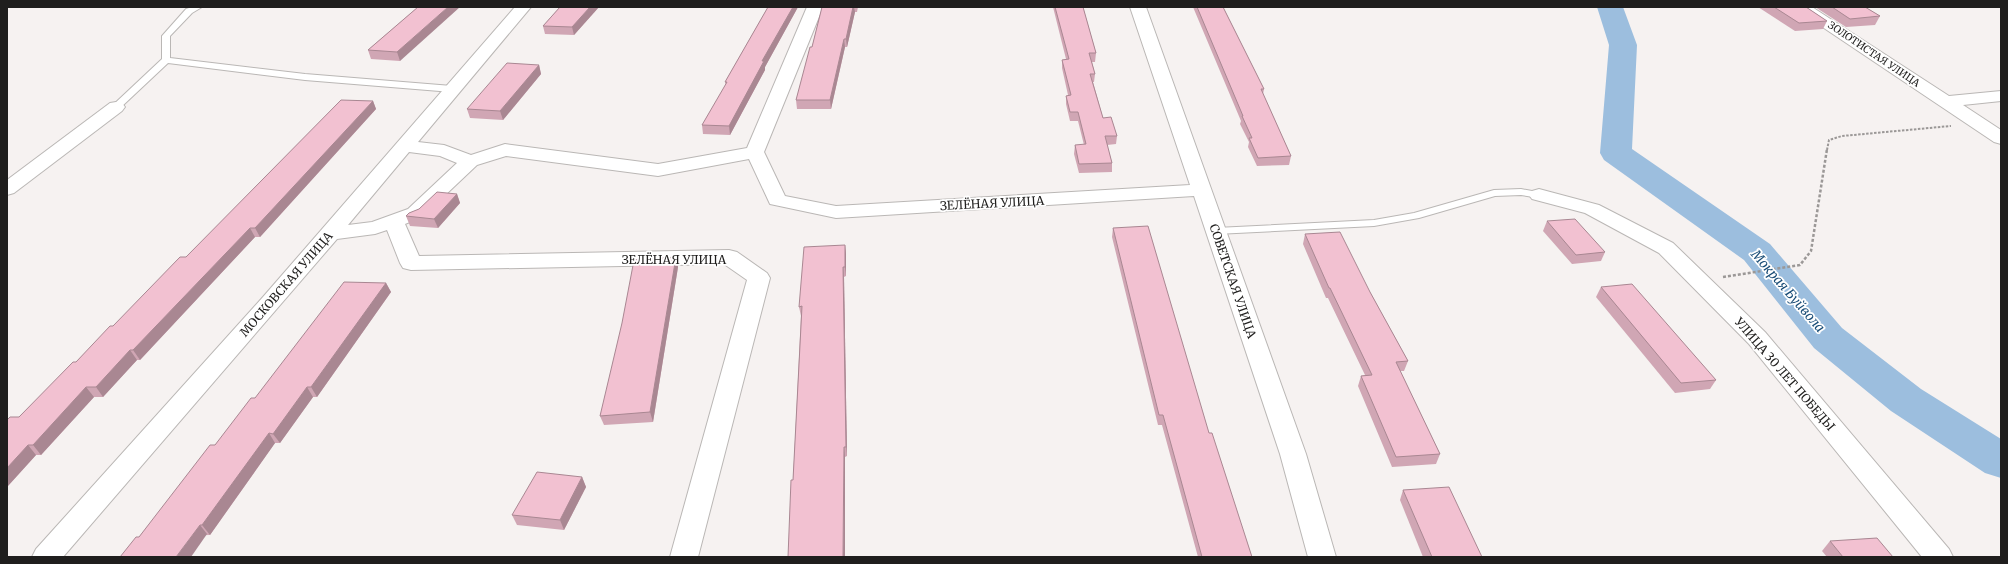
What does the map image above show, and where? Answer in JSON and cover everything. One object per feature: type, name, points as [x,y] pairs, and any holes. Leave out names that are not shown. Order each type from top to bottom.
[{"type":"street","name":"МОСКОВСКАЯ УЛИЦА","points":[[46,557],[330,233],[523,7]]},
{"type":"street","points":[[330,233],[374,228],[415,213],[470,161],[505,150],[658,170],[755,152],[814,7]]},
{"type":"street","name":"СОВЕТСКАЯ УЛИЦА","points":[[1138,7],[1293,454],[1322,557]]},
{"type":"street","name":"ЗОЛОТИСТАЯ УЛИЦА","points":[[1802,7],[2001,138]]},
{"type":"street","points":[[1945,102],[2001,96]]},
{"type":"street","points":[[7,189],[116,107]]},
{"type":"street","points":[[404,146],[444,151],[470,161]]},
{"type":"street","name":"ЗЕЛЁНАЯ УЛИЦА","points":[[755,152],[777,200],[836,212],[1201,190]]},
{"type":"street","name":"УЛИЦА 30 ЛЕТ ПОБЕДЫ","points":[[1539,195],[1592,209],[1666,248],[1757,338],[1939,557]]},
{"type":"street","name":"ЗЕЛЁНАЯ УЛИЦА","points":[[394,220],[411,263],[729,257],[760,278],[684,557]]},
{"type":"lane","points":[[116,107],[166,60],[166,36],[189,11],[198,7]]},
{"type":"lane","points":[[166,60],[305,76],[452,90]]},
{"type":"lane","points":[[1216,231],[1374,223],[1415,216],[1494,193],[1521,192],[1539,195]]},
{"type":"path","points":[[1738,275],[1800,265],[1811,251],[1829,140],[1842,136],[1979,124]]},
{"type":"building","points":[[418,7],[448,7],[397,52],[368,50]]},
{"type":"building","points":[[560,7],[590,7],[572,27],[543,26]]},
{"type":"building","points":[[768,7],[793,7],[762,61],[764,61],[729,126],[702,125],[727,82],[725,82]]},
{"type":"building","points":[[822,7],[853,7],[830,100],[796,100],[810,47],[812,47]]},
{"type":"building","points":[[1055,7],[1083,7],[1096,53],[1089,53],[1095,74],[1090,74],[1103,118],[1111,117],[1117,136],[1105,136],[1112,163],[1079,164],[1075,145],[1086,144],[1078,112],[1070,112],[1066,96],[1071,95],[1062,60],[1069,59]]},
{"type":"building","points":[[1197,7],[1223,7],[1264,89],[1261,89],[1291,156],[1258,158],[1249,138],[1252,138]]},
{"type":"building","points":[[1774,7],[1806,7],[1827,21],[1799,23]]},
{"type":"building","points":[[1832,7],[1865,7],[1880,16],[1850,19]]},
{"type":"building","points":[[507,63],[539,65],[500,111],[467,109]]},
{"type":"building","points":[[341,100],[373,101],[255,228],[250,228],[133,350],[130,350],[96,387],[86,387],[33,445],[28,445],[7,468],[7,420],[10,417],[19,417],[73,362],[76,362],[110,326],[113,326],[180,257],[186,257]]},
{"type":"building","points":[[437,192],[457,194],[434,219],[406,216],[409,213],[419,209]]},
{"type":"building","points":[[1575,219],[1605,252],[1576,255],[1547,221]]},
{"type":"building","points":[[1148,226],[1209,433],[1212,433],[1252,557],[1202,557],[1163,415],[1159,415],[1113,228]]},
{"type":"building","points":[[1340,232],[1370,292],[1408,361],[1396,362],[1440,454],[1396,457],[1361,376],[1372,375],[1329,288],[1305,234]]},
{"type":"building","points":[[845,245],[845,267],[843,267],[846,447],[844,447],[843,557],[788,557],[791,480],[793,480],[802,306],[799,307],[804,247]]},
{"type":"building","points":[[676,257],[650,412],[600,416],[622,323],[634,260]]},
{"type":"building","points":[[344,282],[386,283],[311,387],[307,387],[273,434],[269,433],[202,525],[200,525],[176,557],[120,557],[136,537],[139,537],[210,445],[215,445],[251,398],[255,398]]},
{"type":"building","points":[[1632,284],[1716,380],[1681,383],[1601,287]]},
{"type":"building","points":[[537,472],[582,477],[560,520],[512,515]]},
{"type":"building","points":[[1449,487],[1482,557],[1432,557],[1403,490]]},
{"type":"building","points":[[1877,538],[1893,557],[1843,557],[1830,541]]},
{"type":"waterway","name":"Мокрая Буйвола","points":[[1610,7],[1623,45],[1616,153],[1757,252],[1828,338],[1906,400],[2001,461]]}]
